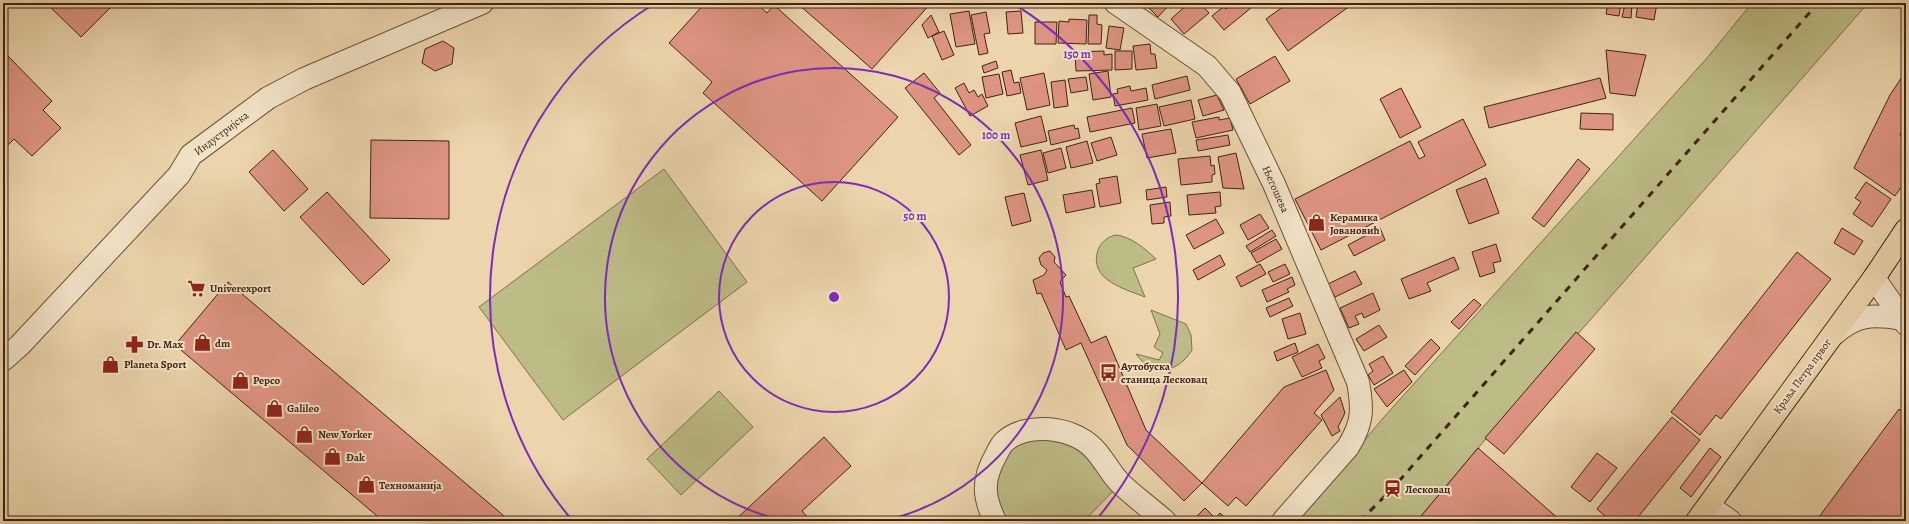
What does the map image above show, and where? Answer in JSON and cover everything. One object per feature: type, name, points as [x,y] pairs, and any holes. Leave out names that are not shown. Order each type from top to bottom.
[{"type":"main road","name":"Краља Петра првог","points":[[1703,513],[1879,270],[1906,230]]},
{"type":"street","name":"Индустријска","points":[[3,360],[20,345],[179,175],[191,155],[268,98],[304,79],[482,3]]},
{"type":"street","name":"Његошева","points":[[1116,3],[1207,66],[1230,93],[1274,184],[1358,382],[1362,408],[1360,424],[1348,447],[1283,521]]},
{"type":"street","points":[[1830,337],[1844,325],[1859,318],[1905,315],[1879,270]]},
{"type":"street","points":[[995,521],[987,504],[985,484],[992,463],[1003,443],[1015,435],[1032,430],[1056,429],[1077,437],[1093,447],[1120,483],[1165,521]]},
{"type":"street","points":[[1703,513],[1730,521]]},
{"type":"shaded area","points":[[1752,3],[1868,3],[1478,448],[1417,521],[1297,521],[1384,417],[1707,58]]},
{"type":"shaded area","points":[[664,169],[747,282],[563,420],[479,307]]},
{"type":"shaded area","points":[[1116,235],[1133,241],[1156,259],[1133,268],[1145,297],[1110,282],[1098,269],[1096,260],[1099,247],[1107,239]]},
{"type":"shaded area","points":[[1151,310],[1186,324],[1191,335],[1192,350],[1180,364],[1173,368],[1165,370],[1150,367],[1136,354],[1159,360],[1163,353],[1154,347],[1160,334]]},
{"type":"shaded area","points":[[719,391],[753,427],[681,495],[647,459]]},
{"type":"shaded area","points":[[1056,429],[1121,483],[1084,521],[995,521],[992,463],[1003,443]]},
{"type":"building","points":[[46,3],[115,3],[81,37]]},
{"type":"building","points":[[705,3],[756,3],[767,13],[774,5],[898,117],[822,201],[703,93],[712,82],[669,43]]},
{"type":"building","points":[[797,3],[931,3],[872,69]]},
{"type":"building","points":[[1144,3],[1171,3],[1158,17]]},
{"type":"building","points":[[1189,3],[1200,3],[1209,13],[1184,34],[1171,19]]},
{"type":"building","points":[[1234,3],[1257,3],[1224,30],[1212,16],[1224,6],[1226,9]]},
{"type":"building","points":[[1288,3],[1354,3],[1288,51],[1266,19]]},
{"type":"building","points":[[1608,3],[1621,3],[1619,16],[1606,14]]},
{"type":"building","points":[[1638,3],[1657,3],[1654,20],[1636,17]]},
{"type":"building","points":[[1625,4],[1632,5],[1631,18],[1622,17]]},
{"type":"building","points":[[969,11],[975,44],[956,47],[950,14]]},
{"type":"building","points":[[1021,11],[1023,33],[1008,34],[1006,12]]},
{"type":"building","points":[[986,12],[990,33],[984,34],[988,53],[979,55],[971,15]]},
{"type":"building","points":[[931,15],[939,32],[928,38],[922,25]]},
{"type":"building","points":[[1089,15],[1097,15],[1097,24],[1102,25],[1101,44],[1088,44]]},
{"type":"building","points":[[1069,19],[1087,20],[1086,44],[1058,43],[1059,21],[1069,22]]},
{"type":"building","points":[[1035,22],[1057,22],[1056,44],[1035,44]]},
{"type":"building","points":[[1109,26],[1124,28],[1120,50],[1106,48]]},
{"type":"building","points":[[944,31],[954,55],[942,60],[932,36]]},
{"type":"building","points":[[443,41],[454,48],[452,64],[435,71],[422,63],[425,49]]},
{"type":"building","points":[[1150,44],[1151,54],[1155,54],[1157,68],[1136,70],[1133,46]]},
{"type":"building","points":[[1606,50],[1646,55],[1635,96],[1610,93]]},
{"type":"building","points":[[3,51],[52,101],[43,110],[61,128],[32,156],[14,139],[4,149],[3,147]]},
{"type":"building","points":[[1104,51],[1104,55],[1112,54],[1112,70],[1076,71],[1075,52]]},
{"type":"building","points":[[1115,51],[1132,51],[1132,69],[1115,70]]},
{"type":"building","points":[[1275,56],[1290,81],[1250,104],[1236,79]]},
{"type":"building","points":[[996,61],[998,68],[984,73],[982,66]]},
{"type":"building","points":[[1011,70],[1014,83],[1019,82],[1021,93],[1007,96],[1002,72]]},
{"type":"building","points":[[1108,71],[1111,97],[1093,100],[1089,74]]},
{"type":"building","points":[[1906,71],[1906,121],[1900,135],[1906,138],[1906,180],[1895,196],[1854,168],[1890,95]]},
{"type":"building","points":[[924,73],[940,93],[934,98],[971,145],[959,155],[905,88]]},
{"type":"building","points":[[1044,73],[1050,105],[1027,110],[1020,78]]},
{"type":"building","points":[[999,74],[1003,94],[986,98],[982,77]]},
{"type":"building","points":[[1187,76],[1190,90],[1155,99],[1152,85]]},
{"type":"building","points":[[1086,77],[1088,90],[1071,93],[1068,79]]},
{"type":"building","points":[[1600,78],[1606,98],[1489,128],[1484,107]]},
{"type":"building","points":[[1065,80],[1068,106],[1054,108],[1051,82]]},
{"type":"building","points":[[964,83],[969,93],[974,90],[978,97],[982,94],[988,106],[970,116],[955,88]]},
{"type":"building","points":[[1130,86],[1131,91],[1146,88],[1148,100],[1115,106],[1113,94],[1118,93],[1117,89]]},
{"type":"building","points":[[1401,88],[1421,127],[1400,138],[1380,99]]},
{"type":"building","points":[[1217,95],[1224,110],[1203,116],[1198,100]]},
{"type":"building","points":[[1191,100],[1195,119],[1164,126],[1159,107]]},
{"type":"building","points":[[1157,104],[1161,126],[1139,130],[1136,108]]},
{"type":"building","points":[[1132,108],[1135,123],[1090,132],[1087,117]]},
{"type":"building","points":[[1581,113],[1613,114],[1613,130],[1580,129]]},
{"type":"building","points":[[1041,116],[1047,141],[1021,147],[1015,123]]},
{"type":"building","points":[[1219,117],[1219,120],[1230,118],[1233,130],[1196,138],[1192,122]]},
{"type":"building","points":[[1463,119],[1486,165],[1321,250],[1295,199],[1410,141],[1419,159],[1425,156],[1418,142]]},
{"type":"building","points":[[1074,125],[1075,129],[1078,128],[1080,138],[1051,145],[1048,131]]},
{"type":"building","points":[[1171,129],[1176,153],[1147,158],[1142,134]]},
{"type":"building","points":[[1228,135],[1230,145],[1198,151],[1196,140]]},
{"type":"building","points":[[1111,137],[1117,155],[1097,161],[1091,143]]},
{"type":"building","points":[[371,140],[449,141],[449,219],[370,218]]},
{"type":"building","points":[[1087,141],[1093,163],[1071,168],[1066,147]]},
{"type":"building","points":[[1061,148],[1066,168],[1048,173],[1043,153]]},
{"type":"building","points":[[273,150],[308,189],[284,211],[249,172]]},
{"type":"building","points":[[1041,150],[1048,180],[1028,185],[1020,155]]},
{"type":"building","points":[[1236,153],[1244,189],[1223,188],[1218,157]]},
{"type":"building","points":[[1210,156],[1211,166],[1214,165],[1215,174],[1212,175],[1212,182],[1181,185],[1178,159]]},
{"type":"building","points":[[1578,159],[1590,169],[1544,227],[1532,218]]},
{"type":"building","points":[[1117,176],[1121,203],[1100,207],[1096,184],[1100,183],[1099,179]]},
{"type":"building","points":[[1486,178],[1499,213],[1469,224],[1456,190]]},
{"type":"building","points":[[1866,182],[1891,199],[1872,227],[1853,214],[1861,202],[1855,198]]},
{"type":"building","points":[[1166,187],[1167,197],[1147,200],[1146,190]]},
{"type":"building","points":[[1092,190],[1095,207],[1066,213],[1063,195]]},
{"type":"building","points":[[327,192],[390,260],[363,285],[300,217]]},
{"type":"building","points":[[1220,192],[1221,206],[1215,207],[1216,213],[1189,215],[1187,195]]},
{"type":"building","points":[[1024,193],[1031,221],[1012,226],[1005,197]]},
{"type":"building","points":[[1170,202],[1171,216],[1164,217],[1164,223],[1152,224],[1150,205]]},
{"type":"building","points":[[1260,214],[1269,228],[1248,240],[1240,225]]},
{"type":"building","points":[[1216,219],[1224,233],[1194,249],[1186,235]]},
{"type":"building","points":[[1380,228],[1385,240],[1354,256],[1348,245]]},
{"type":"building","points":[[1842,228],[1863,241],[1854,255],[1834,243]]},
{"type":"building","points":[[1272,230],[1276,236],[1250,252],[1246,246]]},
{"type":"building","points":[[1276,239],[1282,249],[1257,263],[1251,253]]},
{"type":"building","points":[[1496,244],[1501,261],[1493,263],[1495,272],[1480,277],[1472,252]]},
{"type":"building","name":"Аутобуска станица Лесковац","points":[[1050,251],[1055,257],[1054,262],[1066,275],[1060,282],[1066,297],[1069,296],[1091,343],[1106,336],[1146,430],[1202,483],[1184,501],[1127,445],[1081,343],[1066,350],[1041,293],[1037,294],[1033,280],[1044,275],[1047,270],[1041,265],[1039,258],[1043,253]]},
{"type":"building","points":[[1797,252],[1831,279],[1721,419],[1716,415],[1700,435],[1671,412]]},
{"type":"building","points":[[1220,255],[1225,265],[1198,280],[1193,270]]},
{"type":"building","points":[[1454,257],[1459,269],[1427,283],[1431,291],[1409,299],[1401,279]]},
{"type":"building","points":[[1260,264],[1266,274],[1241,287],[1236,277]]},
{"type":"building","points":[[1285,264],[1290,274],[1273,282],[1268,272]]},
{"type":"building","points":[[1355,271],[1362,284],[1335,297],[1328,284]]},
{"type":"building","points":[[1292,277],[1295,285],[1287,289],[1289,292],[1267,302],[1262,290]]},
{"type":"building","points":[[228,282],[510,521],[383,521],[175,345]]},
{"type":"building","points":[[1373,293],[1380,310],[1364,318],[1362,313],[1355,316],[1359,324],[1349,328],[1340,308]]},
{"type":"building","points":[[1289,298],[1293,306],[1270,317],[1266,308]]},
{"type":"building","points":[[1474,299],[1481,305],[1459,329],[1451,322]]},
{"type":"building","points":[[1300,313],[1306,334],[1288,339],[1282,319]]},
{"type":"building","points":[[1379,325],[1387,337],[1364,351],[1356,339]]},
{"type":"building","points":[[1576,332],[1595,349],[1504,454],[1485,438]]},
{"type":"building","points":[[1431,339],[1440,348],[1415,375],[1405,366]]},
{"type":"building","points":[[1295,343],[1298,352],[1277,361],[1274,352]]},
{"type":"building","points":[[1318,344],[1325,358],[1319,361],[1322,368],[1302,377],[1292,357]]},
{"type":"building","points":[[1383,356],[1393,373],[1374,385],[1368,375],[1373,371],[1369,364]]},
{"type":"building","points":[[1326,370],[1334,390],[1314,413],[1322,420],[1246,506],[1236,497],[1228,506],[1202,483],[1284,387]]},
{"type":"building","points":[[1404,370],[1412,382],[1387,407],[1374,389]]},
{"type":"building","points":[[1340,397],[1345,413],[1338,427],[1340,431],[1332,436],[1321,415]]},
{"type":"building","points":[[1899,409],[1906,414],[1906,521],[1816,521]]},
{"type":"building","points":[[1672,417],[1700,440],[1635,521],[1611,521],[1597,509]]},
{"type":"building","points":[[824,437],[851,466],[802,511],[810,520],[734,521]]},
{"type":"building","points":[[1478,448],[1561,521],[1417,521]]},
{"type":"building","points":[[1710,448],[1721,457],[1691,497],[1680,488]]},
{"type":"building","points":[[1597,453],[1617,468],[1590,502],[1571,487]]},
{"type":"building","points":[[1205,508],[1213,516],[1209,521],[1201,521],[1197,516]]},
{"type":"building","points":[[1220,513],[1229,521],[1213,521]]},
{"type":"railway","points":[[1360,521],[1392,489],[1818,3]]},
{"type":"place","name":"Керамика Јовановић","points":[[1317,223]]},
{"type":"place","name":"Univerexport","points":[[197,288]]},
{"type":"place","name":"dm","points":[[202,343]]},
{"type":"place","name":"Dr. Max","points":[[134,344]]},
{"type":"place","name":"Planeta Sport","points":[[111,364]]},
{"type":"place","name":"Аутобуска станица Лесковац","points":[[1108,372]]},
{"type":"place","name":"Pepco","points":[[240,380]]},
{"type":"place","name":"Galileo","points":[[274,408]]},
{"type":"place","name":"New Yorker","points":[[305,434]]},
{"type":"place","name":"Đak","points":[[333,457]]},
{"type":"place","name":"Техноманија","points":[[366,485]]},
{"type":"place","name":"Лесковац","points":[[1392,489]]}]
